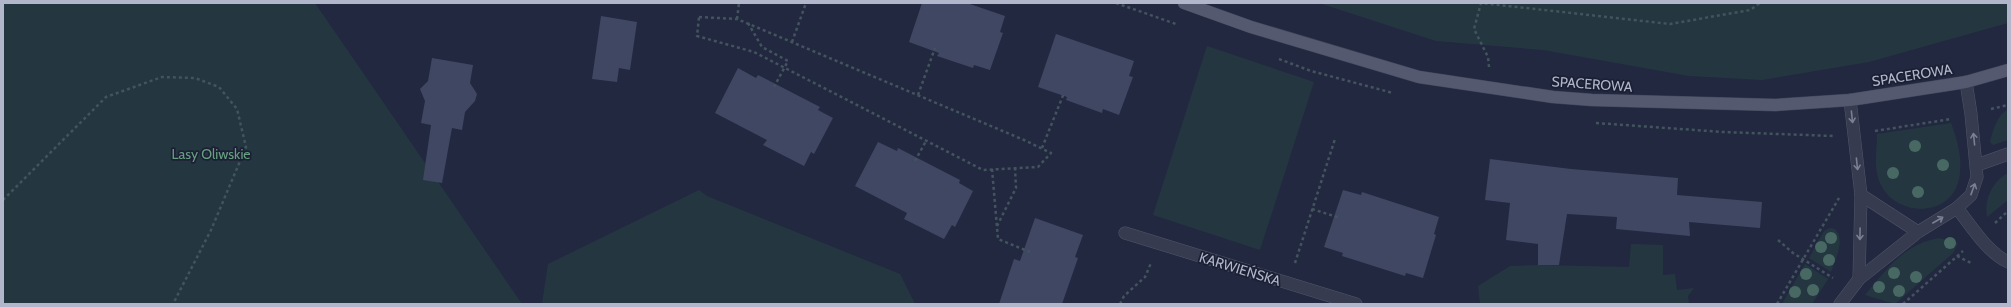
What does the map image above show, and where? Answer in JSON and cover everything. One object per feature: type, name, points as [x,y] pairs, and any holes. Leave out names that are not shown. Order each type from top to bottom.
[{"type":"main road","name":"SPACEROWA","points":[[1184,3],[1251,27],[1419,76],[1472,86],[1552,97],[1622,102],[1775,105],[1850,100],[1966,82],[2008,70]]},
{"type":"street","points":[[1840,304],[1858,279],[1918,232],[1958,208],[1971,195],[1977,177],[1977,165],[1966,82]]},
{"type":"street","points":[[1850,100],[1861,195],[1858,279]]},
{"type":"street","points":[[1977,165],[2008,154]]},
{"type":"street","points":[[1861,195],[1918,232]]},
{"type":"street","points":[[1958,208],[1980,237],[2001,258],[2008,262]]},
{"type":"street","name":"KARWIEŃSKA","points":[[1125,233],[1356,304]]},
{"type":"path","points":[[737,19],[739,3]]},
{"type":"path","points":[[792,42],[806,3]]},
{"type":"path","points":[[1488,57],[1474,28],[1481,3],[1670,24],[1750,10],[1760,3]]},
{"type":"path","points":[[698,17],[737,19],[748,23],[1051,153],[1038,167],[983,170],[754,52],[697,36],[698,17]]},
{"type":"path","points":[[748,23],[762,47],[788,60],[774,87]]},
{"type":"path","points":[[918,95],[935,48]]},
{"type":"path","points":[[3,200],[106,97],[162,76],[196,78],[219,87],[237,109],[246,147],[211,230],[173,304]]},
{"type":"path","points":[[1042,148],[1064,93]]},
{"type":"path","points":[[1879,130],[1948,119]]},
{"type":"path","points":[[1289,283],[1334,139]]},
{"type":"path","points":[[915,161],[926,141]]},
{"type":"path","points":[[997,226],[1016,188],[1015,168]]},
{"type":"path","points":[[992,169],[998,239],[1030,252]]},
{"type":"path","points":[[1777,304],[1839,197]]},
{"type":"path","points":[[1312,209],[1340,218]]},
{"type":"path","points":[[1990,227],[2008,211]]},
{"type":"path","points":[[1778,240],[1803,259],[1833,278]]},
{"type":"path","points":[[1903,304],[1968,247]]},
{"type":"path","points":[[1120,304],[1124,296],[1145,277],[1154,257]]},
{"type":"green space","name":"Lasy Oliwskie","points":[[3,3],[315,3],[522,304],[3,304]]},
{"type":"green space","points":[[1319,3],[2008,3],[2008,23],[1869,62],[1762,80],[1689,76],[1543,50],[1436,41]]},
{"type":"green space","points":[[1207,46],[1314,82],[1260,250],[1153,215]]},
{"type":"green space","points":[[2008,110],[2008,140],[1993,145],[1990,142],[1996,123],[2001,115]]},
{"type":"green space","points":[[1951,123],[1958,145],[1960,160],[1960,175],[1958,183],[1952,194],[1943,202],[1933,207],[1921,209],[1898,203],[1888,195],[1881,185],[1877,173],[1877,134]]},
{"type":"green space","points":[[2008,173],[2008,200],[1987,217],[1986,210],[1990,192],[1998,181]]},
{"type":"green space","points":[[699,190],[707,196],[900,274],[915,304],[542,304],[548,264]]},
{"type":"green space","points":[[1830,228],[1835,229],[1840,239],[1839,250],[1831,272],[1809,258],[1824,231]]},
{"type":"green space","points":[[1939,238],[1958,243],[1953,253],[1895,304],[1865,295],[1888,268],[1906,252],[1927,241]]},
{"type":"green space","points":[[1631,244],[1663,245],[1663,275],[1675,274],[1677,290],[1694,288],[1688,296],[1689,304],[1480,304],[1478,286],[1510,266],[1538,265],[1629,267]]},
{"type":"green space","points":[[1805,264],[1828,279],[1812,304],[1782,304]]},
{"type":"building","points":[[922,3],[967,3],[1005,16],[1000,32],[1003,33],[990,70],[974,65],[973,68],[937,56],[939,53],[909,42]]},
{"type":"building","points":[[601,16],[637,22],[630,70],[619,68],[617,82],[592,79]]},
{"type":"building","points":[[1056,34],[1134,61],[1129,76],[1133,77],[1119,115],[1103,109],[1102,113],[1066,100],[1067,97],[1038,87]]},
{"type":"building","points":[[432,58],[473,65],[470,83],[477,94],[475,101],[465,112],[462,130],[452,128],[442,183],[423,180],[431,125],[421,123],[425,101],[420,89],[428,81]]},
{"type":"building","points":[[738,68],[756,78],[758,75],[820,107],[818,110],[833,118],[814,154],[811,152],[804,166],[763,145],[767,140],[715,113]]},
{"type":"building","points":[[878,142],[897,151],[898,148],[960,180],[959,183],[973,191],[955,227],[952,225],[944,239],[904,219],[907,213],[855,186]]},
{"type":"building","points":[[1490,159],[1571,169],[1678,178],[1677,195],[1762,202],[1760,228],[1689,222],[1690,236],[1616,229],[1617,217],[1567,214],[1559,265],[1538,265],[1538,244],[1506,240],[1510,203],[1485,200]]},
{"type":"building","points":[[1343,190],[1361,195],[1362,192],[1439,217],[1434,234],[1436,235],[1423,278],[1406,273],[1405,276],[1342,256],[1343,253],[1324,247]]},
{"type":"building","points":[[1035,218],[1083,235],[1075,257],[1078,258],[1062,304],[999,304],[1014,259],[1020,261]]}]
